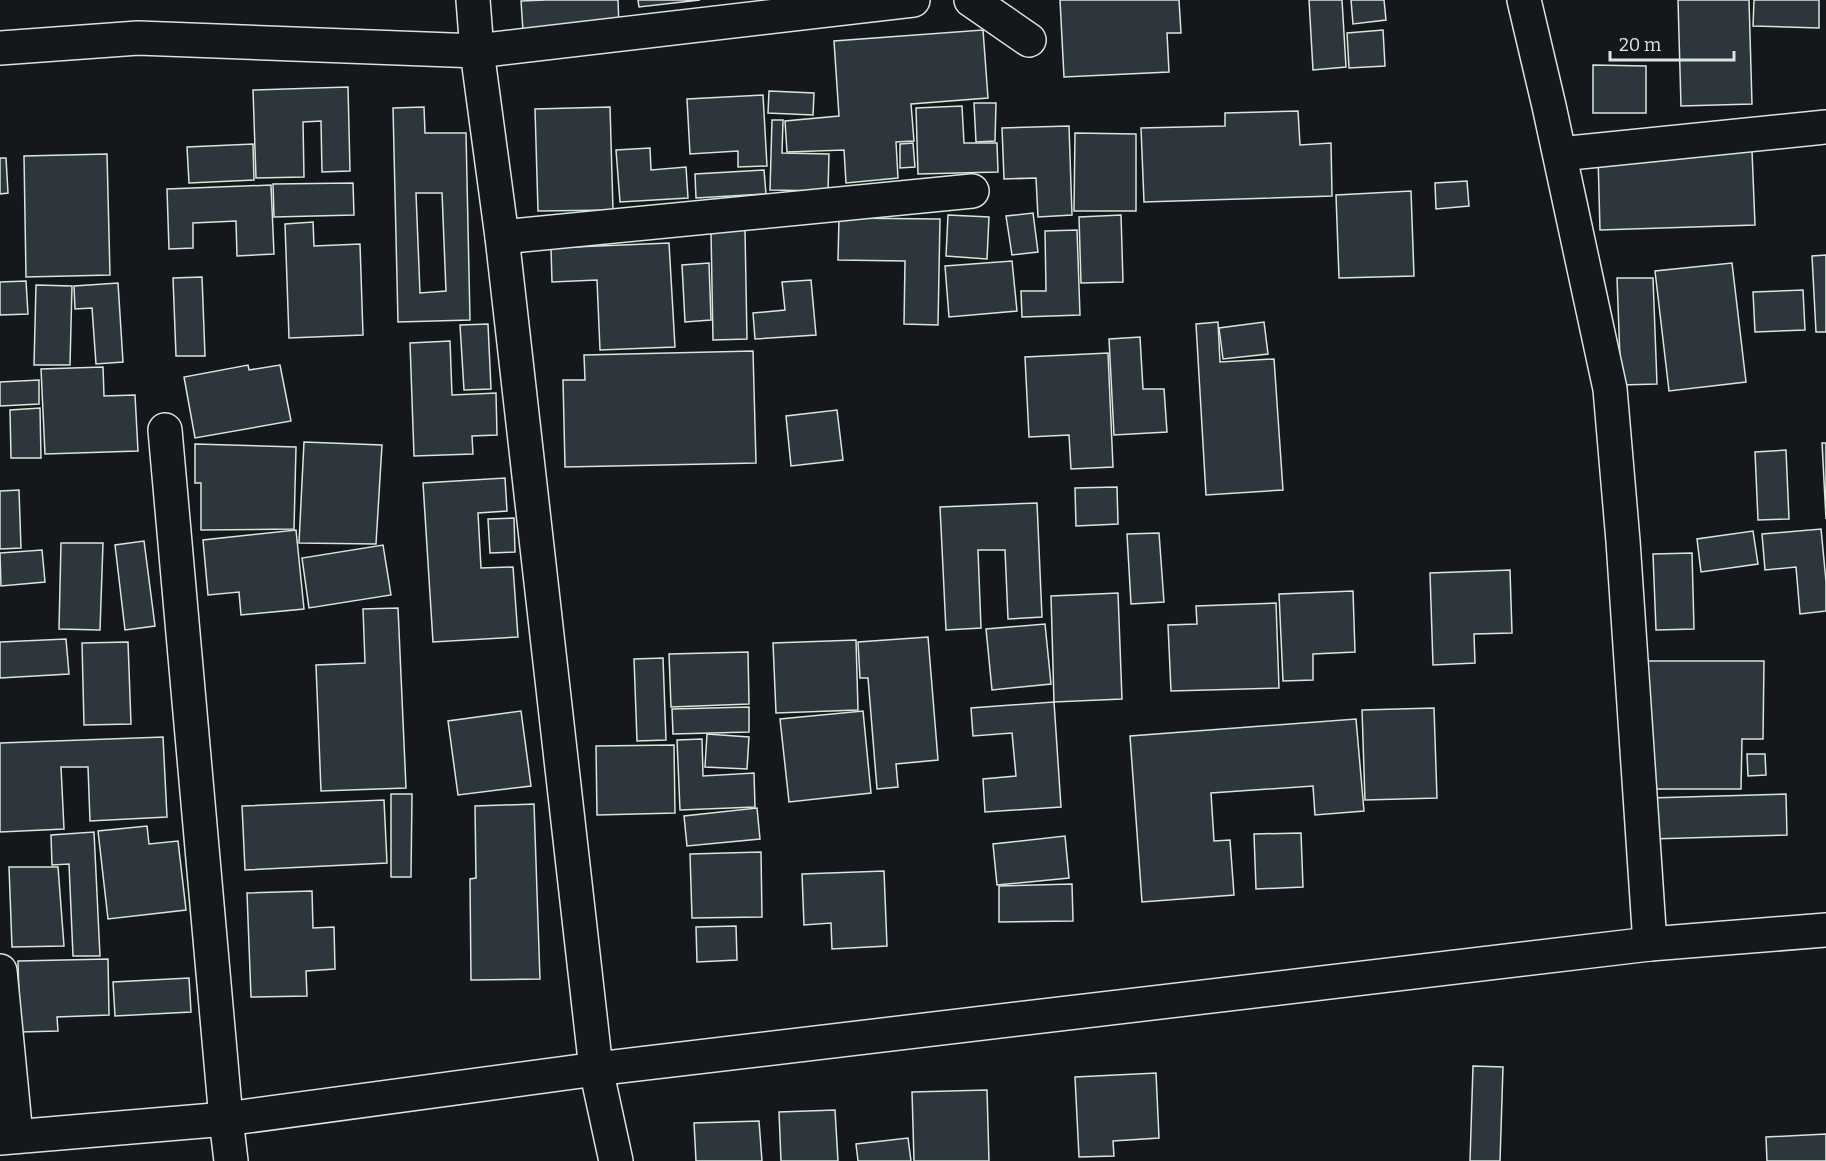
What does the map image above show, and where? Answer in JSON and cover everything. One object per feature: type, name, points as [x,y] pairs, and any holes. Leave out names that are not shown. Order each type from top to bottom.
[{"type":"street","points":[[473,0],[477,51],[502,237],[596,1069],[616,1161]]},
{"type":"street","points":[[0,48],[138,38],[477,51],[913,0]]},
{"type":"street","points":[[971,0],[1029,40]]},
{"type":"street","points":[[1524,0],[1560,154],[1610,389],[1650,944]]},
{"type":"street","points":[[1560,154],[1826,127]]},
{"type":"street","points":[[502,237],[972,191]]},
{"type":"street","points":[[165,430],[231,1161]]},
{"type":"street","points":[[0,971],[8,1137],[226,1119],[596,1069],[1650,944],[1826,930]]},
{"type":"building","points":[[618,0],[619,27],[523,31],[521,1]]},
{"type":"building","points":[[638,0],[700,0],[639,7]]},
{"type":"building","points":[[1060,0],[1179,0],[1181,33],[1167,33],[1169,72],[1064,77]]},
{"type":"building","points":[[1309,0],[1342,0],[1346,67],[1313,70]]},
{"type":"building","points":[[1351,0],[1384,0],[1386,20],[1353,24]]},
{"type":"building","points":[[1678,0],[1749,0],[1752,104],[1681,106]]},
{"type":"building","points":[[1754,0],[1819,0],[1819,28],[1753,26]]},
{"type":"building","points":[[983,30],[988,98],[911,104],[914,141],[896,142],[898,178],[846,183],[844,150],[787,152],[785,121],[839,116],[834,41]]},
{"type":"building","points":[[1383,30],[1385,66],[1349,68],[1347,33]]},
{"type":"building","points":[[1593,65],[1646,66],[1646,113],[1593,113]]},
{"type":"building","points":[[348,87],[350,171],[322,172],[321,121],[303,122],[304,177],[256,178],[253,90]]},
{"type":"building","points":[[769,91],[814,93],[813,115],[768,113]]},
{"type":"building","points":[[763,95],[767,166],[738,167],[738,151],[690,154],[687,99]]},
{"type":"building","points":[[974,103],[996,103],[995,141],[976,142]]},
{"type":"building","points":[[962,106],[964,143],[997,143],[998,172],[918,174],[916,108]]},
{"type":"building","points":[[424,107],[425,133],[466,133],[470,320],[398,322],[393,108]],"holes":[[[416,193],[442,193],[446,291],[420,293]]]},
{"type":"building","points":[[610,107],[613,210],[538,211],[535,109]]},
{"type":"building","points":[[1298,111],[1300,145],[1331,143],[1332,196],[1144,202],[1141,128],[1225,126],[1225,113]]},
{"type":"building","points":[[772,120],[783,120],[782,153],[829,154],[828,191],[770,190]]},
{"type":"building","points":[[1069,126],[1072,215],[1038,217],[1036,178],[1004,179],[1002,128]]},
{"type":"building","points":[[1075,133],[1136,134],[1136,211],[1074,211]]},
{"type":"building","points":[[913,143],[915,167],[900,168],[900,144]]},
{"type":"building","points":[[253,144],[254,180],[189,183],[187,147]]},
{"type":"building","points":[[650,148],[651,170],[686,167],[688,198],[620,202],[616,150]]},
{"type":"building","points":[[1752,151],[1755,225],[1600,230],[1598,156]]},
{"type":"building","points":[[107,154],[110,275],[26,277],[24,156]]},
{"type":"building","points":[[0,158],[6,158],[8,193],[0,194]]},
{"type":"building","points":[[764,170],[766,194],[696,198],[695,174]]},
{"type":"building","points":[[1467,181],[1469,206],[1436,209],[1435,183]]},
{"type":"building","points":[[353,183],[354,215],[274,217],[273,184]]},
{"type":"building","points":[[271,185],[274,254],[237,256],[236,221],[193,223],[193,248],[169,249],[167,189]]},
{"type":"building","points":[[1411,191],[1414,276],[1339,278],[1336,195]]},
{"type":"building","points":[[1033,213],[1038,252],[1012,255],[1006,216]]},
{"type":"building","points":[[948,215],[989,217],[987,259],[946,256]]},
{"type":"building","points":[[1121,215],[1123,282],[1081,283],[1079,217]]},
{"type":"building","points":[[839,218],[940,219],[938,325],[904,324],[905,261],[838,260]]},
{"type":"building","points":[[313,222],[314,246],[360,244],[363,335],[289,338],[285,224]]},
{"type":"building","points":[[745,230],[747,339],[713,340],[711,231]]},
{"type":"building","points":[[1077,230],[1080,315],[1022,317],[1021,291],[1046,291],[1045,231]]},
{"type":"building","points":[[669,243],[675,347],[600,350],[597,280],[552,282],[551,248]]},
{"type":"building","points":[[1826,255],[1826,332],[1816,332],[1812,256]]},
{"type":"building","points":[[1012,261],[1017,311],[949,317],[945,266]]},
{"type":"building","points":[[709,263],[711,320],[685,322],[682,265]]},
{"type":"building","points":[[1732,263],[1746,382],[1669,391],[1655,271]]},
{"type":"building","points":[[202,277],[205,356],[176,356],[173,278]]},
{"type":"building","points":[[1617,278],[1653,278],[1657,384],[1621,385]]},
{"type":"building","points":[[811,280],[816,335],[755,339],[753,313],[785,310],[782,282]]},
{"type":"building","points":[[26,281],[28,314],[0,315],[0,282]]},
{"type":"building","points":[[118,283],[123,362],[96,364],[92,308],[75,309],[74,286]]},
{"type":"building","points":[[36,285],[72,286],[70,365],[34,365]]},
{"type":"building","points":[[1803,290],[1805,330],[1755,332],[1753,292]]},
{"type":"building","points":[[1218,322],[1220,362],[1274,359],[1283,490],[1206,495],[1196,324]]},
{"type":"building","points":[[1264,322],[1268,354],[1223,359],[1219,328]]},
{"type":"building","points":[[488,324],[491,389],[464,390],[460,325]]},
{"type":"building","points":[[1140,337],[1143,389],[1164,389],[1167,432],[1114,435],[1109,339]]},
{"type":"building","points":[[450,341],[452,395],[496,393],[497,435],[472,436],[473,454],[414,456],[410,343]]},
{"type":"building","points":[[753,351],[756,463],[565,467],[563,380],[585,380],[584,355]]},
{"type":"building","points":[[1108,353],[1113,467],[1071,469],[1069,435],[1029,437],[1025,357]]},
{"type":"building","points":[[248,365],[249,370],[280,365],[291,421],[195,438],[184,377]]},
{"type":"building","points":[[103,367],[104,396],[135,395],[138,451],[45,454],[41,369]]},
{"type":"building","points":[[39,380],[39,404],[0,406],[0,382]]},
{"type":"building","points":[[40,408],[41,458],[11,458],[10,410]]},
{"type":"building","points":[[837,410],[843,460],[791,466],[786,416]]},
{"type":"building","points":[[304,442],[382,445],[376,544],[299,543]]},
{"type":"building","points":[[1822,443],[1826,443],[1826,519]]},
{"type":"building","points":[[195,444],[296,447],[294,529],[201,530],[201,483],[195,483]]},
{"type":"building","points":[[1786,450],[1789,519],[1758,520],[1755,452]]},
{"type":"building","points":[[505,478],[507,511],[478,513],[481,568],[513,567],[518,637],[433,642],[423,483]]},
{"type":"building","points":[[1117,487],[1118,524],[1076,526],[1075,488]]},
{"type":"building","points":[[19,490],[21,548],[0,549],[0,491]]},
{"type":"building","points":[[1037,503],[1042,617],[1008,619],[1005,550],[978,550],[981,628],[946,630],[940,507]]},
{"type":"building","points":[[514,518],[515,552],[490,553],[488,519]]},
{"type":"building","points":[[1821,529],[1826,581],[1826,611],[1800,614],[1796,567],[1765,570],[1762,534]]},
{"type":"building","points":[[296,530],[304,609],[241,615],[239,592],[208,595],[203,540]]},
{"type":"building","points":[[1753,531],[1758,564],[1701,572],[1697,539]]},
{"type":"building","points":[[1159,533],[1164,602],[1131,604],[1127,534]]},
{"type":"building","points":[[144,541],[155,626],[125,630],[115,545]]},
{"type":"building","points":[[61,543],[103,543],[100,630],[59,629]]},
{"type":"building","points":[[383,545],[391,595],[309,608],[302,558]]},
{"type":"building","points":[[42,550],[45,582],[1,586],[0,553]]},
{"type":"building","points":[[1692,553],[1694,629],[1656,630],[1653,554]]},
{"type":"building","points":[[1510,570],[1512,633],[1474,634],[1475,663],[1433,665],[1430,573]]},
{"type":"building","points":[[1353,591],[1355,652],[1313,654],[1313,680],[1283,681],[1279,594]]},
{"type":"building","points":[[1118,593],[1122,699],[1054,702],[1051,596]]},
{"type":"building","points":[[1276,603],[1279,688],[1171,691],[1168,625],[1197,624],[1196,606]]},
{"type":"building","points":[[398,608],[406,788],[321,791],[316,665],[365,663],[363,609]]},
{"type":"building","points":[[1045,624],[1051,684],[992,690],[986,629]]},
{"type":"building","points":[[928,637],[938,760],[896,764],[898,787],[877,789],[868,678],[860,678],[858,642]]},
{"type":"building","points":[[66,639],[69,674],[0,678],[0,642]]},
{"type":"building","points":[[856,640],[858,710],[776,713],[773,643]]},
{"type":"building","points":[[128,642],[131,724],[84,725],[82,643]]},
{"type":"building","points":[[748,652],[749,704],[671,707],[669,654]]},
{"type":"building","points":[[663,658],[666,740],[637,741],[634,659]]},
{"type":"building","points":[[1645,661],[1764,661],[1763,739],[1742,739],[1741,789],[1644,789]]},
{"type":"building","points":[[1054,702],[1061,807],[985,812],[983,779],[1016,776],[1012,733],[973,736],[971,708]]},
{"type":"building","points":[[749,707],[749,732],[673,734],[672,709]]},
{"type":"building","points":[[1434,708],[1437,798],[1365,800],[1362,710]]},
{"type":"building","points":[[521,711],[531,786],[458,795],[448,721]]},
{"type":"building","points":[[863,711],[871,793],[789,802],[780,719]]},
{"type":"building","points":[[1356,719],[1364,811],[1315,815],[1313,786],[1211,793],[1214,841],[1230,840],[1234,895],[1142,902],[1130,736]]},
{"type":"building","points":[[707,734],[749,737],[747,769],[705,767]]},
{"type":"building","points":[[163,737],[167,817],[90,821],[88,767],[61,767],[64,829],[0,832],[0,743]]},
{"type":"building","points":[[702,739],[703,776],[754,773],[755,807],[680,810],[677,740]]},
{"type":"building","points":[[674,745],[675,813],[597,815],[596,746]]},
{"type":"building","points":[[1747,754],[1765,754],[1766,775],[1748,776]]},
{"type":"building","points":[[391,794],[412,794],[411,877],[391,877]]},
{"type":"building","points":[[1786,794],[1787,835],[1651,839],[1650,798]]},
{"type":"building","points":[[384,800],[387,863],[245,870],[242,806]]},
{"type":"building","points":[[534,804],[540,979],[471,980],[470,879],[476,878],[475,806]]},
{"type":"building","points":[[757,808],[760,839],[687,846],[684,816]]},
{"type":"building","points":[[147,826],[149,844],[178,841],[186,910],[108,919],[98,831]]},
{"type":"building","points":[[94,832],[100,956],[73,956],[69,864],[52,865],[51,835]]},
{"type":"building","points":[[1301,833],[1303,887],[1256,889],[1254,834]]},
{"type":"building","points":[[1065,836],[1069,878],[997,885],[993,844]]},
{"type":"building","points":[[761,852],[762,917],[692,918],[690,854]]},
{"type":"building","points":[[9,867],[58,867],[64,946],[12,947]]},
{"type":"building","points":[[884,871],[887,946],[832,949],[831,923],[804,925],[802,874]]},
{"type":"building","points":[[1072,884],[1073,921],[999,922],[999,886]]},
{"type":"building","points":[[312,891],[313,928],[334,927],[335,969],[306,971],[307,996],[251,997],[247,893]]},
{"type":"building","points":[[736,926],[737,960],[697,962],[696,927]]},
{"type":"building","points":[[108,959],[109,1015],[57,1017],[58,1031],[20,1032],[18,961]]},
{"type":"building","points":[[189,978],[191,1012],[115,1016],[113,982]]},
{"type":"building","points":[[1473,1066],[1503,1067],[1500,1161],[1470,1161]]},
{"type":"building","points":[[1156,1073],[1159,1138],[1113,1141],[1114,1156],[1079,1157],[1075,1077]]},
{"type":"building","points":[[987,1090],[989,1161],[914,1161],[912,1092]]},
{"type":"building","points":[[835,1110],[838,1161],[781,1161],[779,1112]]},
{"type":"building","points":[[759,1121],[762,1161],[696,1161],[694,1123]]},
{"type":"building","points":[[1826,1134],[1826,1161],[1767,1161],[1766,1137]]},
{"type":"building","points":[[908,1138],[911,1161],[858,1161],[856,1144]]}]
